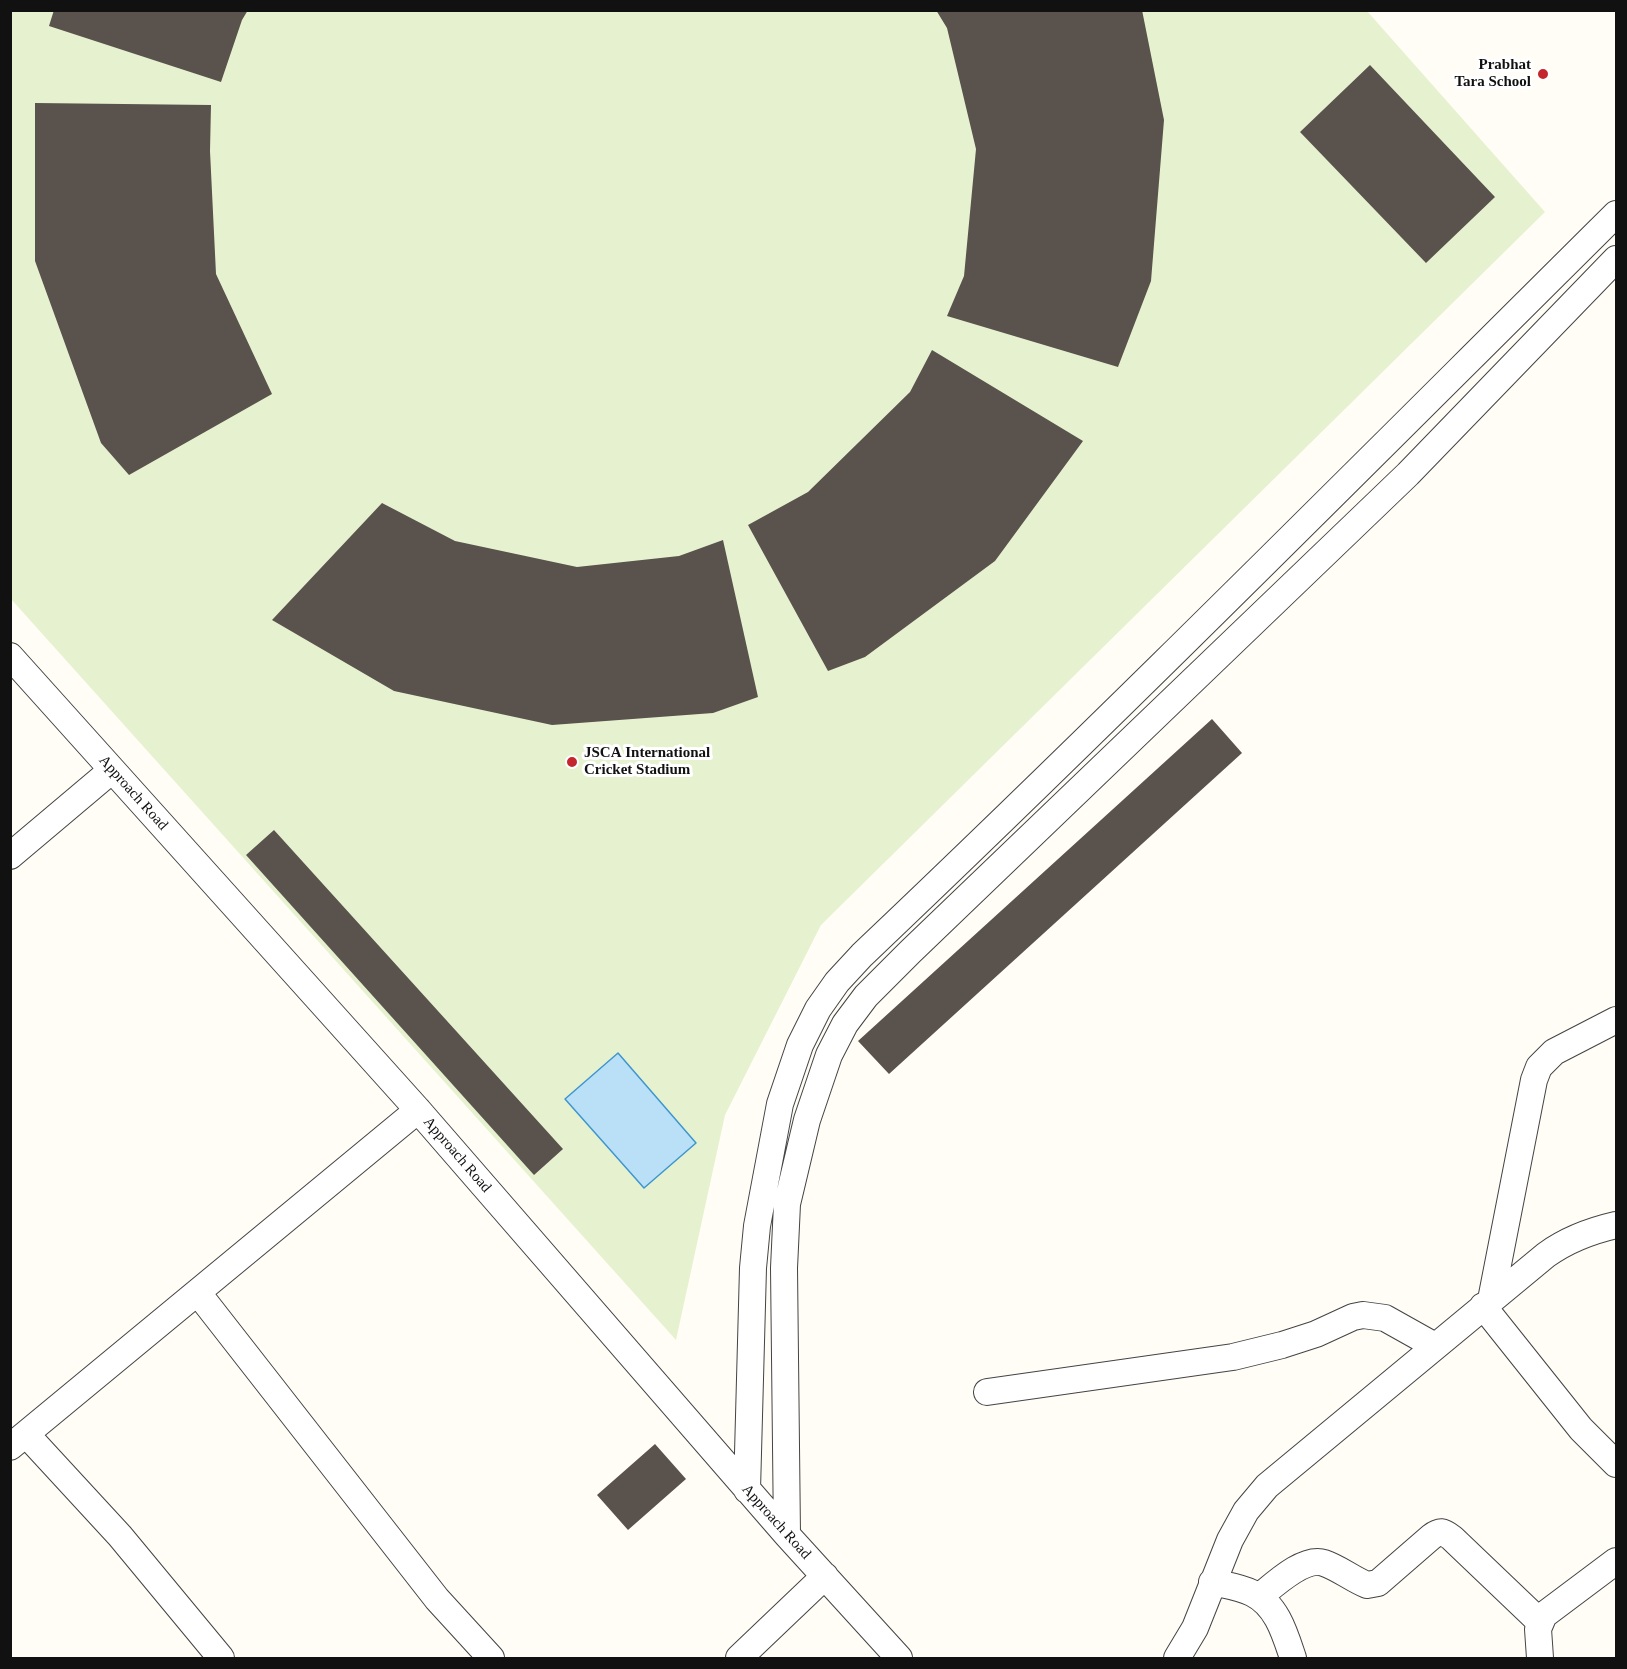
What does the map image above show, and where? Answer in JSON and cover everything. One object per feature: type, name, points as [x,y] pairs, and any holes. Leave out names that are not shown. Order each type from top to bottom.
[{"type":"street","points":[[747,1490],[753,1268],[757,1226],[780,1104],[800,1045],[830,991],[862,955],[1099,727],[1617,214]]},
{"type":"street","points":[[787,1535],[784,1268],[787,1204],[807,1120],[829,1055],[845,1024],[867,996],[910,952],[1113,754],[1408,474],[1617,259]]},
{"type":"street","name":"Approach Road","points":[[10,656],[418,1110],[747,1490],[899,1659]]},
{"type":"street","points":[[10,856],[112,770]]},
{"type":"street","points":[[1617,1020],[1554,1052],[1539,1067],[1534,1080],[1487,1303],[1581,1429],[1617,1464]]},
{"type":"street","points":[[221,1659],[120,1536],[18,1440],[418,1110]]},
{"type":"street","points":[[1177,1659],[1194,1628],[1230,1540],[1246,1511],[1268,1486],[1487,1303],[1563,1243],[1581,1235],[1617,1225]]},
{"type":"street","points":[[198,1293],[437,1599],[491,1659]]},
{"type":"street","points":[[987,1392],[1233,1357],[1282,1345],[1363,1315],[1385,1318],[1435,1346]]},
{"type":"street","points":[[1258,1596],[1298,1568],[1316,1561],[1333,1567],[1360,1582],[1372,1585],[1378,1583],[1431,1537],[1443,1531],[1540,1622]]},
{"type":"street","points":[[1540,1659],[1538,1639],[1540,1622],[1552,1607],[1617,1561]]},
{"type":"street","points":[[739,1659],[825,1576]]},
{"type":"street","points":[[1212,1582],[1258,1596],[1282,1625],[1293,1659]]},
{"type":"green space","name":"JSCA International Cricket Stadium","points":[[10,11],[1367,11],[1545,212],[821,925],[725,1115],[676,1340],[11,599]]},
{"type":"water","points":[[618,1053],[696,1143],[644,1188],[565,1099]]},
{"type":"building","points":[[54,10],[248,10],[242,20],[221,82],[49,26]]},
{"type":"building","points":[[936,10],[1142,10],[1164,120],[1151,281],[1118,367],[947,316],[964,276],[976,149],[947,28]]},
{"type":"building","points":[[1370,65],[1495,197],[1426,263],[1300,132]]},
{"type":"building","points":[[35,103],[211,105],[210,151],[216,274],[272,394],[129,475],[101,443],[35,261]]},
{"type":"building","points":[[932,350],[1083,441],[995,561],[865,657],[828,671],[748,525],[808,492],[910,392]]},
{"type":"building","points":[[382,503],[455,541],[577,567],[679,556],[723,540],[758,697],[713,713],[552,725],[394,691],[272,620]]},
{"type":"building","points":[[1212,719],[1242,753],[889,1074],[858,1041]]},
{"type":"building","points":[[274,830],[563,1149],[534,1175],[246,855]]},
{"type":"building","points":[[655,1444],[686,1479],[628,1530],[597,1495]]},
{"type":"place","name":"Prabhat Tara School","points":[[1543,74]]},
{"type":"place","name":"JSCA International Cricket Stadium","points":[[572,762]]}]
